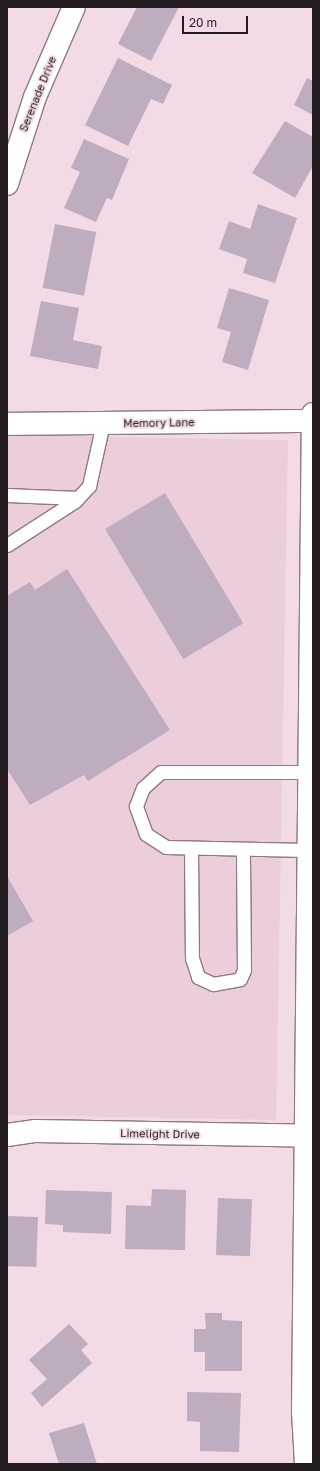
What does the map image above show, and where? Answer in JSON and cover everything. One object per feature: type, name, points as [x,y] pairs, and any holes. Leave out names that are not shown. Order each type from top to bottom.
[{"type":"street","name":"Serenade Drive","points":[[7,184],[33,103],[74,7]]},
{"type":"street","name":"Memory Lane","points":[[7,424],[103,423],[312,417]]},
{"type":"street","points":[[306,1464],[303,1412],[309,1136],[308,772],[312,417]]},
{"type":"street","name":"Limelight Drive","points":[[7,1135],[36,1132],[309,1136]]},
{"type":"lane","points":[[7,545],[78,498],[89,486],[103,423]]},
{"type":"lane","points":[[7,495],[78,498]]},
{"type":"lane","points":[[308,772],[161,772],[143,788],[136,806],[146,834],[166,847],[308,850]]},
{"type":"lane","points":[[191,848],[192,958],[198,977],[213,984],[240,980],[244,970],[244,849]]},
{"type":"shaded area","points":[[7,435],[288,440],[276,1120],[7,1115]]},
{"type":"building","points":[[137,7],[179,7],[151,61],[118,44]]},
{"type":"building","points":[[118,58],[172,85],[163,104],[151,99],[128,146],[85,125]]},
{"type":"building","points":[[307,78],[313,81],[313,115],[294,105]]},
{"type":"building","points":[[285,121],[313,137],[313,166],[295,198],[252,173]]},
{"type":"building","points":[[84,139],[129,159],[112,200],[107,198],[96,222],[64,208],[80,172],[71,168]]},
{"type":"building","points":[[258,204],[297,218],[275,283],[243,273],[247,259],[219,249],[229,221],[250,229]]},
{"type":"building","points":[[55,224],[96,232],[84,296],[43,288]]},
{"type":"building","points":[[229,288],[269,300],[248,370],[222,362],[231,332],[217,328]]},
{"type":"building","points":[[41,301],[79,308],[73,340],[102,346],[98,369],[30,356]]},
{"type":"building","points":[[165,493],[243,623],[183,659],[105,529]]},
{"type":"building","points":[[67,569],[170,730],[88,781],[84,775],[30,805],[7,769],[7,596],[30,582],[35,590]]},
{"type":"building","points":[[7,876],[33,921],[7,936]]},
{"type":"building","points":[[152,1189],[186,1190],[185,1250],[125,1249],[126,1205],[151,1206]]},
{"type":"building","points":[[46,1190],[112,1192],[111,1234],[63,1232],[63,1225],[45,1224]]},
{"type":"building","points":[[218,1198],[252,1199],[250,1256],[216,1255]]},
{"type":"building","points":[[7,1216],[38,1217],[36,1267],[7,1266]]},
{"type":"building","points":[[205,1313],[222,1313],[222,1320],[242,1321],[242,1371],[205,1371],[205,1352],[194,1352],[194,1329],[206,1329]]},
{"type":"building","points":[[69,1324],[88,1344],[81,1350],[92,1363],[42,1407],[31,1393],[47,1379],[29,1360]]},
{"type":"building","points":[[187,1392],[241,1393],[239,1452],[200,1451],[200,1422],[187,1421]]},
{"type":"building","points":[[84,1423],[97,1464],[59,1464],[49,1433]]}]
